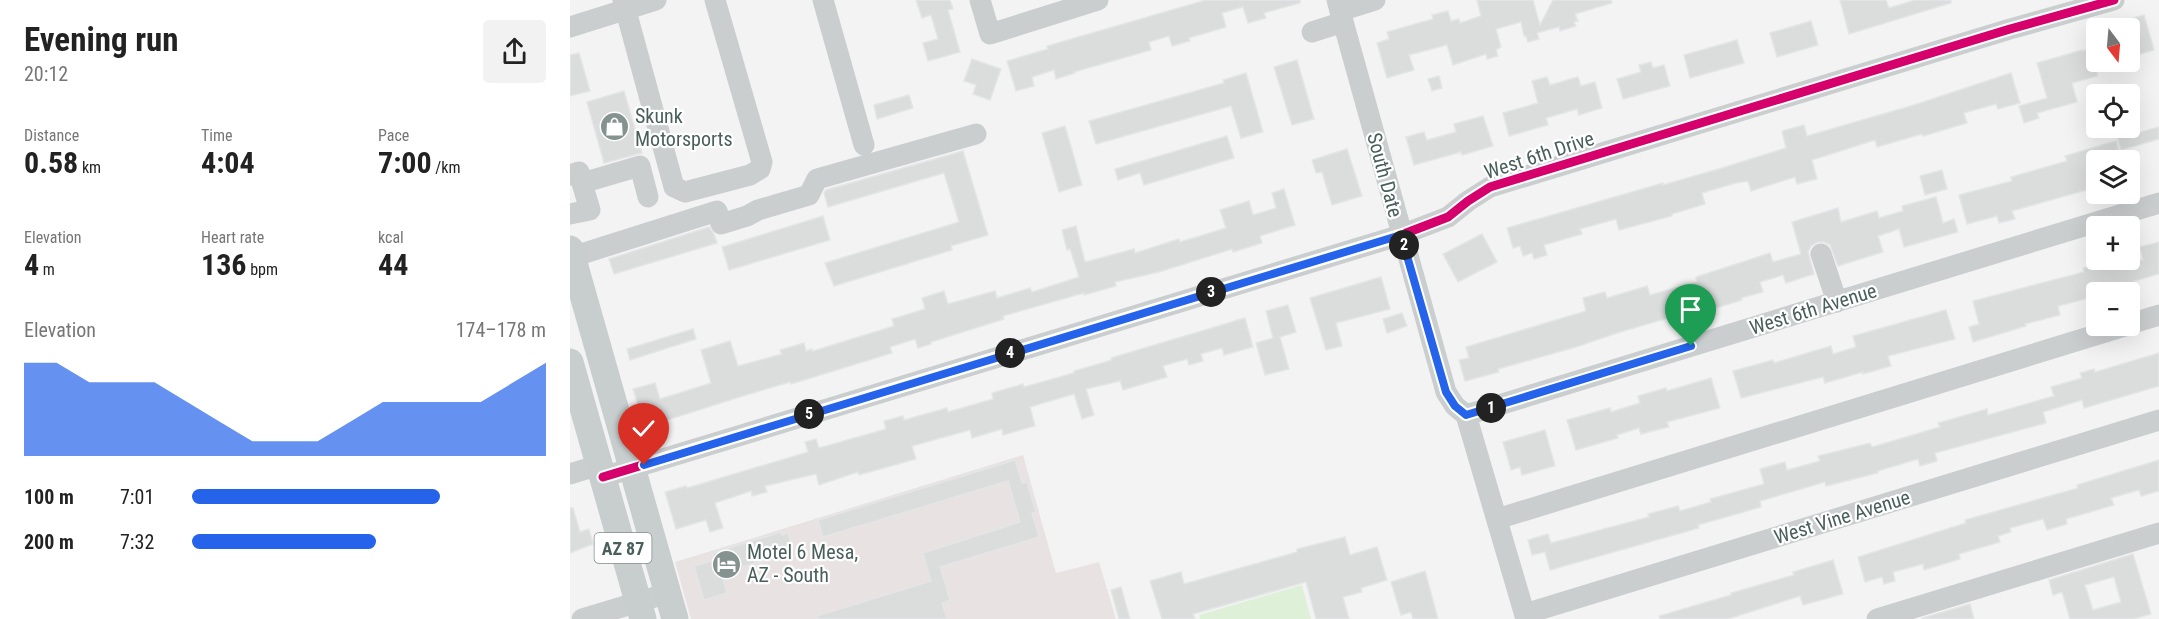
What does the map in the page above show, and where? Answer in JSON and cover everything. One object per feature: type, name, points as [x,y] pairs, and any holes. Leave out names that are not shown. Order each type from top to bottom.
[{"type":"main road","name":"AZ 87","points":[[571,253],[675,619]]},
{"type":"main road","name":"AZ 87","points":[[570,362],[641,610]]},
{"type":"street","points":[[570,27],[625,5],[656,0]]},
{"type":"street","points":[[625,5],[674,187],[685,192],[750,175],[760,169],[762,162],[715,0]]},
{"type":"street","points":[[823,0],[864,145]]},
{"type":"street","points":[[980,0],[990,34],[1098,0]]},
{"type":"street","points":[[1312,32],[1340,11],[1375,0]]},
{"type":"street","name":"West 6th Drive","points":[[570,474],[632,468],[1401,235],[1448,217],[1490,187],[2010,29],[2114,0]]},
{"type":"street","name":"South Date","points":[[1340,11],[1446,392],[1455,406],[1466,415],[1526,616]]},
{"type":"street","points":[[571,253],[717,211],[721,224],[809,195],[817,179],[976,134]]},
{"type":"street","points":[[570,214],[590,210],[576,179],[640,166],[648,197]]},
{"type":"street","name":"West 6th Avenue","points":[[1466,415],[2159,203]]},
{"type":"street","points":[[1821,254],[1837,302]]},
{"type":"street","points":[[2140,321],[2159,315]]},
{"type":"street","points":[[1497,519],[2092,336]]},
{"type":"street","name":"West Vine Avenue","points":[[1526,616],[2159,420]]},
{"type":"street","points":[[1877,619],[2159,532]]},
{"type":"street","points":[[582,619],[641,610],[668,593]]},
{"type":"shaded area","points":[[1023,455],[1056,573],[1099,562],[1116,619],[691,619],[675,562]]},
{"type":"green space","points":[[1302,585],[1311,619],[1200,619],[1199,615]]},
{"type":"building","points":[[916,0],[950,0],[953,9],[948,10],[960,52],[928,61],[923,43],[938,39],[931,15],[922,18]]},
{"type":"building","points":[[1206,0],[1300,0],[1300,3],[1264,13],[1266,18],[1248,23],[1243,7],[1222,13],[1226,27],[1189,38],[1190,41],[1172,46],[1169,36],[1149,42],[1151,50],[1056,79],[1054,70],[1032,77],[1034,86],[1016,91],[1007,61],[1048,49],[1047,46]]},
{"type":"building","points":[[1477,0],[1533,0],[1540,25],[1553,0],[1611,0],[1612,3],[1575,14],[1578,21],[1574,22],[1576,26],[1560,31],[1559,27],[1537,33],[1539,39],[1528,42],[1521,22],[1496,29],[1501,47],[1496,50],[1498,56],[1487,59],[1486,54],[1453,65],[1447,45],[1409,55],[1414,70],[1387,78],[1377,43],[1389,39],[1387,32],[1433,19],[1432,15],[1448,11],[1451,21],[1459,19],[1460,23],[1481,16]]},
{"type":"building","points":[[1840,0],[1886,0],[1889,8],[1915,0],[1951,0],[1951,3],[1849,34]]},
{"type":"building","points":[[2144,15],[2154,50],[2140,54],[2140,18],[2133,18]]},
{"type":"building","points":[[1811,21],[1818,45],[1777,57],[1770,33]]},
{"type":"building","points":[[1737,40],[1744,63],[1690,78],[1684,55]]},
{"type":"building","points":[[2086,50],[2086,72],[2097,72],[2097,76],[2072,83],[2077,102],[2037,113],[2039,118],[2024,123],[2019,106],[2047,98],[2037,63]]},
{"type":"building","points":[[579,53],[590,91],[570,96],[570,55]]},
{"type":"building","points":[[972,59],[1001,69],[990,100],[973,94],[976,85],[964,81]]},
{"type":"building","points":[[1297,60],[1314,119],[1292,125],[1274,67]]},
{"type":"building","points":[[1651,62],[1653,68],[1664,65],[1670,86],[1623,99],[1617,79],[1641,72],[1639,65]]},
{"type":"building","points":[[1246,73],[1263,132],[1241,138],[1231,106],[1096,144],[1089,121],[1224,83],[1223,80]]},
{"type":"building","points":[[2011,73],[2020,103],[1998,109],[1996,104],[1964,113],[1967,123],[1923,136],[1922,134],[1877,147],[1875,140],[1812,160],[1817,179],[1797,184],[1795,177],[1751,191],[1748,181],[1736,183],[1702,193],[1705,204],[1672,214],[1672,216],[1619,230],[1616,219],[1580,229],[1582,234],[1544,245],[1547,255],[1534,259],[1532,253],[1523,256],[1520,246],[1513,248],[1507,228],[1786,148],[1782,131],[1804,125],[1807,136],[1914,105]]},
{"type":"building","points":[[1439,76],[1442,88],[1432,91],[1428,79]]},
{"type":"building","points":[[1547,77],[1550,85],[1578,77],[1581,86],[1595,82],[1602,108],[1579,115],[1577,109],[1546,118],[1548,125],[1509,136],[1503,113],[1538,103],[1532,81]]},
{"type":"building","name":"Skunk Motorsports","points":[[624,91],[642,153],[604,163],[587,102]]},
{"type":"building","points":[[909,95],[913,108],[877,119],[874,105]]},
{"type":"building","points":[[1483,116],[1493,146],[1414,165],[1406,137],[1424,132],[1427,140],[1456,132],[1454,124]]},
{"type":"building","points":[[1065,126],[1082,185],[1059,192],[1042,133]]},
{"type":"building","points":[[2159,127],[2159,139],[2121,150],[2118,138],[2140,138],[2140,132]]},
{"type":"building","points":[[1227,136],[1234,158],[1144,185],[1140,173],[1118,180],[1115,169]]},
{"type":"building","points":[[2116,141],[2119,150],[2086,150],[2086,190],[2012,211],[2015,219],[1999,223],[1997,216],[1967,224],[1959,195],[2012,181],[2011,177],[2067,161],[2065,156]]},
{"type":"building","points":[[1347,149],[1362,196],[1332,205],[1322,172],[1316,173],[1312,160]]},
{"type":"building","points":[[963,151],[988,235],[951,246],[952,250],[834,286],[825,263],[959,222],[944,173],[828,207],[824,193],[826,190]]},
{"type":"building","points":[[1942,170],[1947,189],[1925,195],[1920,176]]},
{"type":"building","points":[[1284,189],[1295,225],[1260,236],[1262,243],[1233,252],[1232,249],[1159,272],[1115,282],[1116,286],[1003,316],[1004,319],[918,348],[915,339],[890,347],[892,353],[645,427],[633,389],[655,383],[660,399],[711,383],[701,350],[730,341],[738,366],[782,354],[780,350],[804,343],[806,351],[812,349],[813,351],[894,326],[892,319],[925,309],[922,298],[944,291],[948,304],[995,291],[997,298],[1030,288],[1032,292],[1079,277],[1070,249],[1067,250],[1062,230],[1076,226],[1085,262],[1134,249],[1135,253],[1179,239],[1180,242],[1226,228],[1220,210],[1249,201],[1253,215],[1276,208],[1272,193]]},
{"type":"building","points":[[1936,197],[1943,223],[1954,219],[1958,232],[1904,247],[1899,229],[1878,236],[1883,252],[1838,266],[1830,245],[1818,242],[1811,246],[1808,252],[1814,274],[1786,283],[1783,275],[1760,282],[1763,292],[1741,298],[1742,300],[1706,311],[1705,307],[1465,381],[1459,360],[1469,358],[1466,347],[1586,311],[1583,298],[1605,292],[1607,298],[1647,286],[1650,295],[1697,282],[1696,277],[1770,253],[1773,262],[1801,254],[1792,222],[1838,208],[1841,222],[1877,211],[1879,218],[1903,211],[1902,206]]},
{"type":"building","points":[[823,216],[830,240],[729,270],[722,247]]},
{"type":"building","points":[[709,227],[717,243],[614,274],[609,259]]},
{"type":"building","points":[[1482,234],[1497,262],[1458,282],[1443,254]]},
{"type":"building","points":[[2159,242],[2159,274],[2134,282],[2086,282],[2086,299],[2058,306],[2060,315],[1973,342],[1969,327],[1979,324],[1973,301],[2084,272],[2083,268],[2086,267],[2086,270],[2140,270],[2140,260],[2143,260],[2140,247]]},
{"type":"building","points":[[1381,277],[1390,309],[1336,323],[1342,346],[1326,350],[1310,298]]},
{"type":"building","points":[[1288,305],[1296,332],[1280,337],[1289,369],[1265,375],[1256,343],[1273,338],[1266,311]]},
{"type":"building","points":[[1946,310],[1955,339],[1888,356],[1891,366],[1863,374],[1863,372],[1825,383],[1823,377],[1741,398],[1733,371],[1773,360],[1774,363],[1831,346],[1833,354],[1856,347],[1853,336]]},
{"type":"building","points":[[1402,313],[1407,326],[1387,333],[1383,319]]},
{"type":"building","points":[[1245,318],[1253,347],[1224,355],[1222,348],[1201,354],[1203,361],[1189,365],[1187,359],[1163,366],[1167,377],[1123,390],[1120,381],[1086,389],[1094,415],[1082,419],[1074,394],[1030,407],[1035,426],[1003,435],[1002,429],[972,438],[970,430],[912,446],[916,459],[859,475],[858,472],[819,485],[816,474],[765,486],[767,492],[752,496],[751,491],[715,503],[723,528],[710,532],[706,520],[676,529],[665,492],[686,486],[687,488],[808,452],[805,442],[816,439],[819,448],[886,429],[884,421],[903,416],[904,420],[947,408],[948,412],[993,399],[992,393],[1074,373],[1074,371],[1112,360],[1111,358]]},
{"type":"building","points":[[693,329],[696,339],[630,360],[627,349]]},
{"type":"building","points":[[2159,353],[2159,386],[2084,408],[2082,400],[2043,412],[2046,423],[1935,453],[1937,461],[1920,466],[1918,459],[1878,471],[1878,473],[1826,486],[1825,482],[1760,501],[1761,507],[1698,525],[1699,528],[1550,570],[1545,552],[1532,555],[1528,540],[1548,534],[1551,543],[1649,517],[1648,514],[1678,506],[1680,511],[1711,502],[1710,499],[1764,484],[1760,469],[1785,462],[1787,470],[1820,461],[1818,456],[1870,443],[1872,447],[1940,427],[1938,423],[1987,409],[1988,415],[2054,396],[2051,387],[2082,378],[2080,373],[2094,369],[2095,372]]},
{"type":"building","points":[[1711,378],[1720,408],[1667,422],[1669,427],[1641,434],[1639,428],[1617,435],[1618,438],[1576,450],[1567,420],[1610,408],[1611,412],[1640,403],[1638,396],[1666,388],[1667,391]]},
{"type":"building","points":[[1545,430],[1555,466],[1522,475],[1520,467],[1511,470],[1503,442]]},
{"type":"building","points":[[1015,460],[1022,483],[1027,482],[1036,512],[1032,513],[1039,537],[940,567],[950,600],[942,603],[947,619],[818,619],[817,616],[931,581],[923,553],[1020,522],[1008,481],[823,537],[818,520]]},
{"type":"building","points":[[2159,460],[2159,491],[2141,496],[2139,490],[2111,498],[2114,505],[2066,519],[2067,524],[2047,530],[2043,519],[2010,528],[2011,532],[1998,536],[2000,542],[1959,554],[1960,559],[1924,570],[1923,564],[1893,572],[1895,581],[1884,584],[1882,577],[1865,582],[1858,557],[1966,523],[1965,520],[2078,488],[2077,485]]},
{"type":"building","points":[[570,508],[573,508],[580,532],[589,529],[593,544],[570,553]]},
{"type":"building","name":"Motel 6 Mesa, AZ - South","points":[[781,532],[782,535],[788,533],[793,549],[787,551],[788,553],[721,573],[727,593],[704,600],[694,566],[715,560],[713,553]]},
{"type":"building","points":[[1345,537],[1350,555],[1377,547],[1387,580],[1361,588],[1362,592],[1343,597],[1349,619],[1316,619],[1306,582],[1193,614],[1195,619],[1162,619],[1150,581],[1181,572],[1184,584],[1297,552],[1297,549]]},
{"type":"building","points":[[2133,554],[2151,614],[2134,619],[2070,619],[2062,592],[2053,595],[2049,580]],"holes":[[[2114,577],[2121,602],[2093,610],[2085,585]]]},
{"type":"building","points":[[1833,560],[1843,594],[1803,605],[1800,596],[1728,619],[1660,619],[1659,616],[1794,575],[1793,572]]},
{"type":"building","points":[[1425,571],[1438,619],[1413,619],[1411,612],[1401,615],[1391,582]]},
{"type":"building","points":[[1121,587],[1130,619],[1119,619],[1111,590]]},
{"type":"building","points":[[1970,604],[1974,619],[1922,618]]},
{"type":"cycle path","points":[[603,477],[1401,235],[1448,217],[1490,187],[2010,29],[2114,0]]},
{"type":"place","name":"Skunk Motorsports","points":[[614,127]]},
{"type":"place","name":"Motel 6 Mesa, AZ - South","points":[[726,564]]},
{"type":"route","points":[[644,465],[1401,235],[1446,392],[1455,406],[1466,415],[1691,346]]}]
